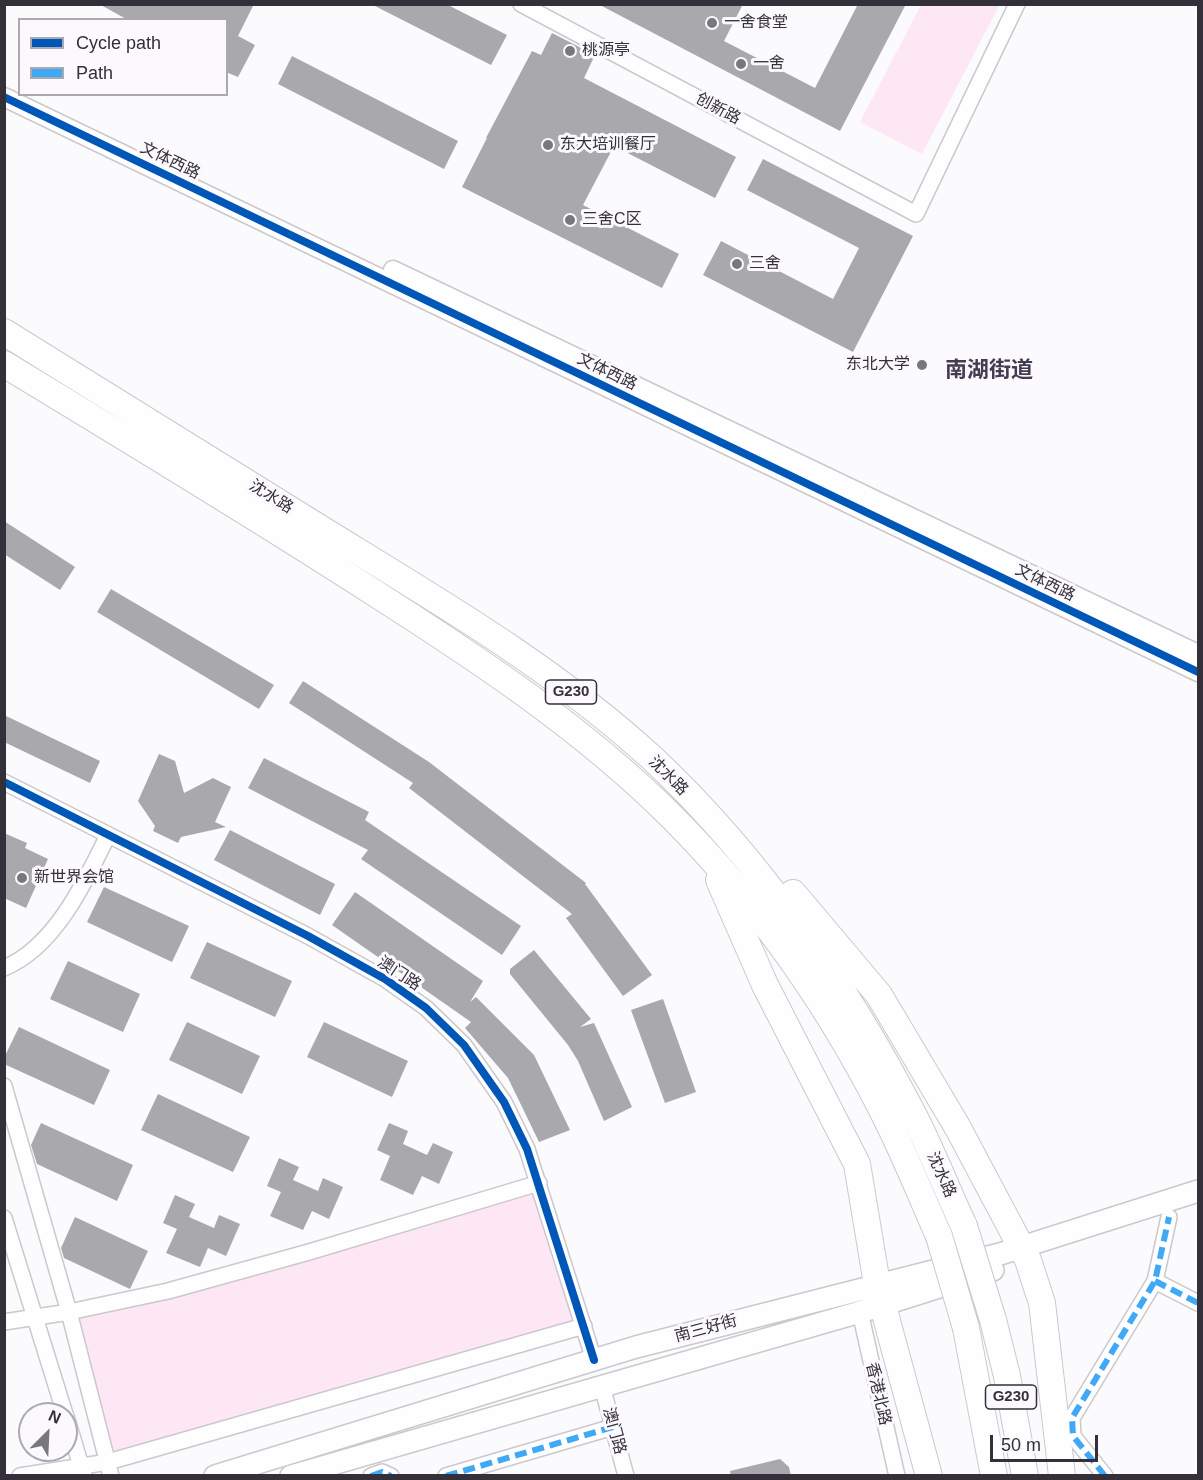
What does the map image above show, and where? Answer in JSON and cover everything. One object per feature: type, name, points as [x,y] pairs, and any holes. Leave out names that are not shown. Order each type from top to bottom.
[{"type":"highway","name":"沈水路","points":[[4,332],[418,588],[524,658],[651,758],[743,856],[812,944],[849,1000],[915,1118],[964,1226],[993,1320],[1007,1376],[1025,1476]]},
{"type":"highway","name":"沈水路","points":[[4,363],[319,557],[477,661],[571,729],[674,818],[750,904],[812,989],[890,1126],[939,1236],[966,1328],[994,1476]]},
{"type":"highway","points":[[688,795],[773,868],[879,995],[958,1128],[1024,1253],[1042,1303],[1062,1476]]},
{"type":"highway","points":[[709,858],[765,985],[857,1164],[873,1300],[929,1476]]},
{"type":"main road","points":[[291,1476],[602,1386],[1024,1253],[1198,1191]]},
{"type":"main road","points":[[1024,1253],[1198,1207]]},
{"type":"main road","name":"南三好街","points":[[216,1476],[594,1360],[873,1300]]},
{"type":"street","name":"创新路","points":[[521,4],[916,213],[1017,4]]},
{"type":"street","points":[[4,85],[18,91]]},
{"type":"street","name":"文体西路","points":[[29,96],[1198,654]]},
{"type":"street","name":"文体西路","points":[[4,97],[1198,672]]},
{"type":"street","name":"澳门路","points":[[4,782],[308,936],[385,979],[426,1008],[464,1045],[504,1102],[527,1149],[594,1360]]},
{"type":"street","points":[[4,969],[17,963],[39,946],[85,882],[108,835]]},
{"type":"street","points":[[4,1086],[69,1312],[110,1469]]},
{"type":"street","points":[[4,1322],[69,1312],[168,1292],[539,1183]]},
{"type":"street","points":[[1105,1476],[1073,1436],[1071,1418],[1155,1281],[1169,1216]]},
{"type":"street","points":[[4,1218],[62,1402]]},
{"type":"street","points":[[1155,1281],[1198,1303]]},
{"type":"street","name":"香港北路","points":[[873,1300],[897,1476]]},
{"type":"street","points":[[20,1476],[110,1469],[584,1326]]},
{"type":"street","name":"澳门路","points":[[602,1386],[626,1476]]},
{"type":"street","points":[[446,1476],[613,1427]]},
{"type":"street","points":[[78,1455],[83,1471]]},
{"type":"street","points":[[371,1476],[382,1472],[392,1476]]},
{"type":"shaded area","points":[[996,4],[999,6],[922,154],[860,122],[921,5]]},
{"type":"shaded area","points":[[539,1183],[584,1326],[108,1462],[69,1312]]},
{"type":"building","points":[[99,4],[254,4],[238,36],[255,45],[238,77],[228,73],[228,18],[124,18]]},
{"type":"building","points":[[371,4],[446,4],[507,35],[491,65]]},
{"type":"building","name":"一舍","points":[[598,4],[743,4],[724,41],[815,88],[858,4],[906,4],[840,131]]},
{"type":"building","points":[[552,33],[595,55],[584,78],[736,157],[715,198],[614,146],[583,205],[679,254],[662,288],[462,187],[532,51],[541,55]]},
{"type":"building","points":[[292,56],[458,141],[444,169],[278,84]]},
{"type":"building","name":"三舍","points":[[763,159],[913,236],[853,352],[703,275],[721,241],[833,299],[859,248],[747,190]]},
{"type":"building","points":[[4,521],[75,567],[60,590],[4,554]]},
{"type":"building","points":[[111,589],[274,685],[259,709],[97,612]]},
{"type":"building","points":[[303,681],[429,762],[586,883],[652,975],[623,996],[566,918],[572,914],[409,788],[413,783],[289,703]]},
{"type":"building","points":[[4,715],[100,761],[90,783],[4,742]]},
{"type":"building","points":[[159,754],[175,761],[184,793],[213,778],[231,787],[215,822],[226,827],[181,837],[178,843],[153,831],[155,826],[138,801]]},
{"type":"building","points":[[264,758],[369,812],[365,820],[521,926],[502,955],[361,859],[368,850],[248,788]]},
{"type":"building","points":[[230,830],[335,884],[320,915],[214,860]]},
{"type":"building","name":"新世界会馆","points":[[4,833],[27,843],[25,848],[48,859],[26,908],[4,898]]},
{"type":"building","points":[[104,887],[189,926],[172,962],[87,922]]},
{"type":"building","points":[[355,892],[483,981],[470,1002],[476,997],[534,1055],[570,1130],[539,1142],[508,1078],[465,1028],[471,1022],[332,925]]},
{"type":"building","points":[[207,942],[292,981],[275,1017],[190,978]]},
{"type":"building","points":[[534,950],[591,1019],[580,1027],[594,1023],[632,1107],[604,1121],[578,1061],[568,1045],[510,974],[510,969]]},
{"type":"building","points":[[68,961],[140,994],[123,1032],[50,999]]},
{"type":"building","points":[[663,999],[696,1092],[665,1103],[631,1010]]},
{"type":"building","points":[[187,1022],[260,1056],[242,1094],[169,1060]]},
{"type":"building","points":[[324,1022],[408,1061],[392,1097],[307,1057]]},
{"type":"building","points":[[19,1027],[110,1070],[94,1105],[4,1064],[4,1058]]},
{"type":"building","points":[[158,1094],[250,1137],[233,1172],[141,1130]]},
{"type":"building","points":[[41,1123],[133,1165],[117,1201],[37,1164],[31,1145]]},
{"type":"building","points":[[389,1123],[408,1131],[403,1144],[427,1155],[433,1143],[453,1152],[439,1184],[422,1176],[413,1195],[380,1180],[390,1156],[377,1150]]},
{"type":"building","points":[[279,1158],[299,1167],[293,1180],[318,1191],[323,1178],[343,1187],[329,1219],[312,1211],[303,1230],[270,1216],[281,1192],[267,1186]]},
{"type":"building","points":[[175,1195],[195,1204],[189,1217],[214,1228],[219,1215],[240,1224],[226,1256],[208,1248],[200,1267],[166,1253],[177,1229],[163,1223]]},
{"type":"building","points":[[75,1217],[148,1251],[130,1289],[64,1258],[61,1248]]},
{"type":"building","points":[[780,1459],[789,1467],[791,1476],[731,1476],[730,1471]]},
{"type":"marked path","points":[[1105,1476],[1073,1436],[1072,1418],[1155,1281],[1169,1217]]},
{"type":"marked path","points":[[1155,1281],[1198,1303]]},
{"type":"marked path","points":[[446,1476],[613,1427]]},
{"type":"marked path","points":[[371,1476],[382,1472],[391,1476]]},
{"type":"cycle path","points":[[4,97],[1198,672]]},
{"type":"cycle path","points":[[4,782],[308,936],[385,979],[426,1008],[464,1045],[504,1102],[527,1149],[594,1360]]},
{"type":"place","name":"一舍食堂","points":[[712,23]]},
{"type":"place","name":"桃源亭","points":[[570,51]]},
{"type":"place","name":"一舍","points":[[741,64]]},
{"type":"place","name":"东大培训餐厅","points":[[548,145]]},
{"type":"place","name":"三舍C区","points":[[570,220]]},
{"type":"place","name":"三舍","points":[[737,264]]},
{"type":"place","name":"东北大学","points":[[922,365]]},
{"type":"place","name":"新世界会馆","points":[[22,878]]},
{"type":"district","name":"南湖街道","points":[[989,371]]}]
